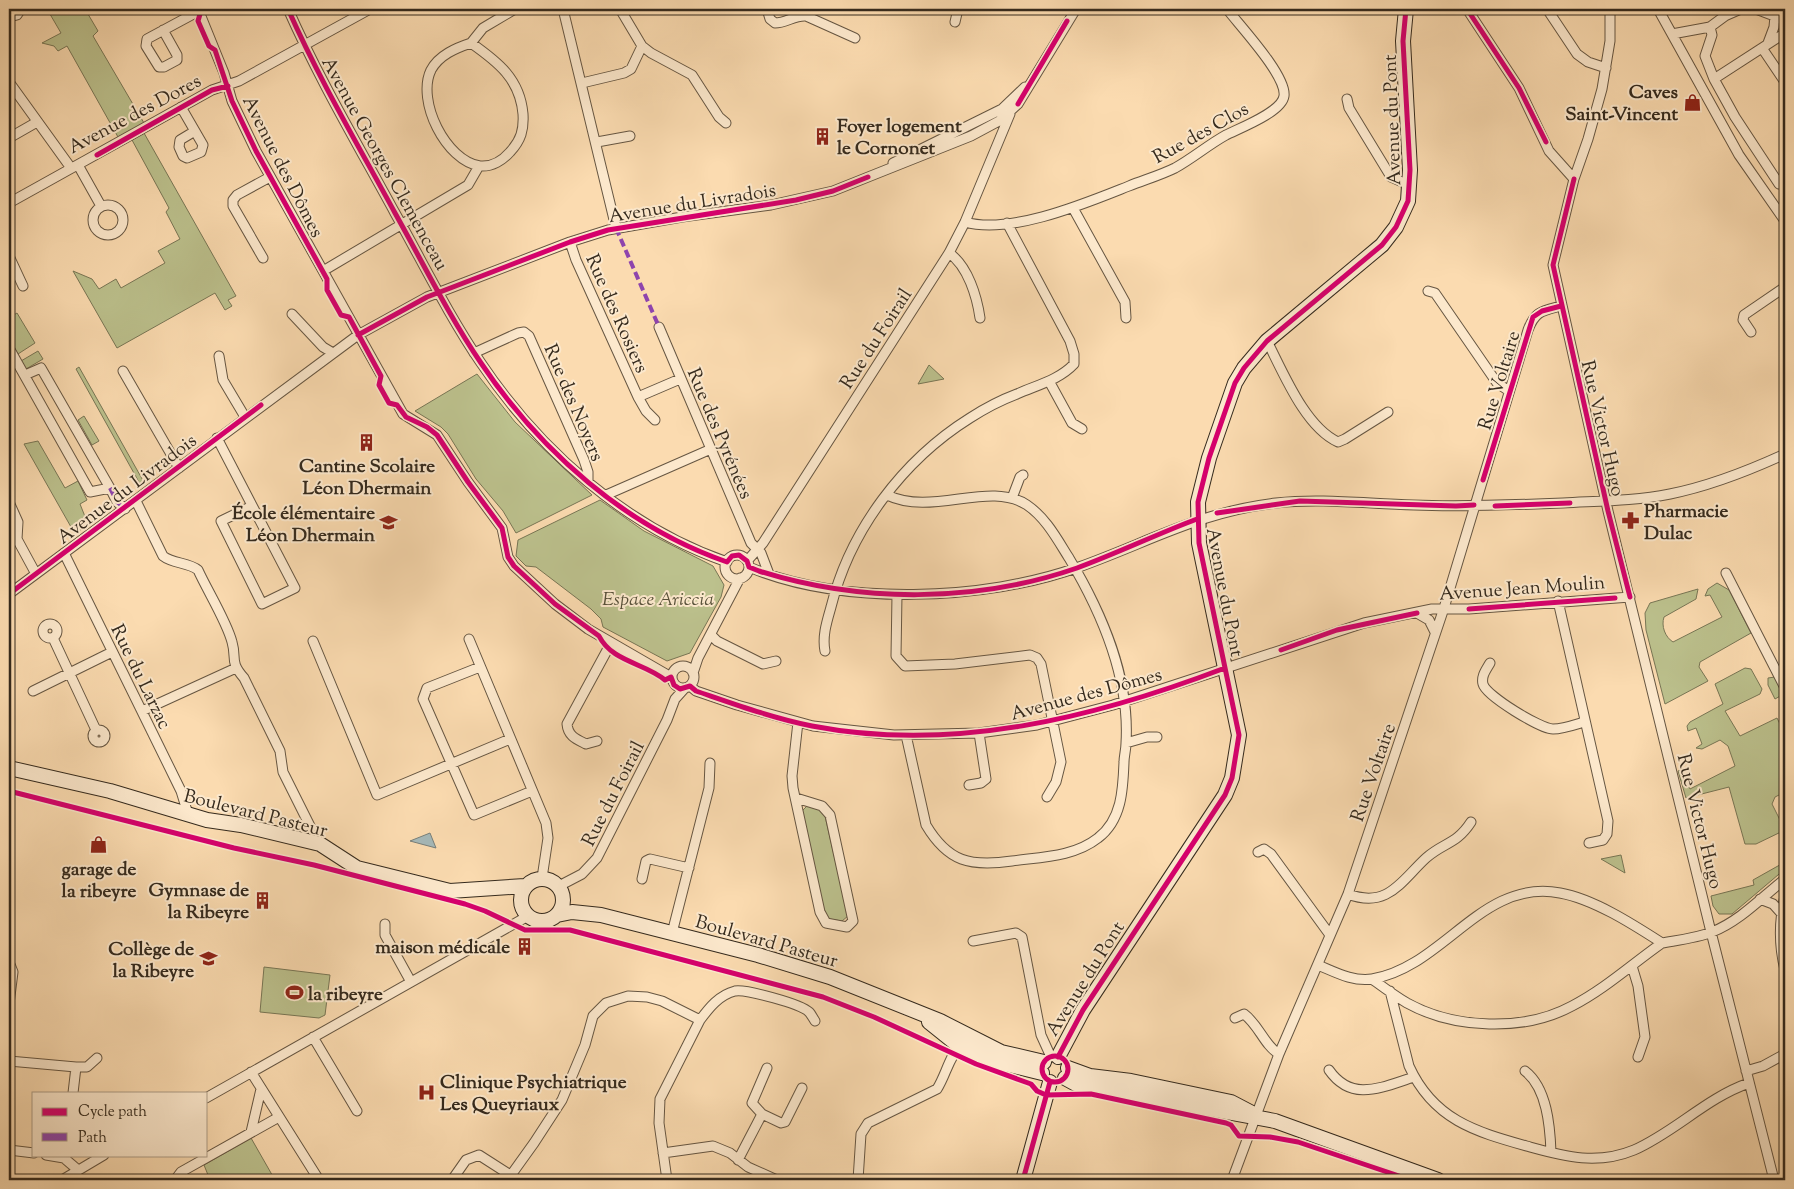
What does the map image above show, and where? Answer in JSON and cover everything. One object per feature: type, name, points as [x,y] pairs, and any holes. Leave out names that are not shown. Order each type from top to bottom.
[{"type":"main road","name":"Avenue du Pont","points":[[1023,1180],[1049,1066],[1083,1010],[1226,795],[1232,778],[1239,736],[1199,543],[1197,519],[1200,492],[1209,458],[1235,383],[1256,352],[1382,245],[1396,226],[1408,201],[1403,41],[1406,9]]},
{"type":"main road","name":"Boulevard Pasteur","points":[[9,768],[110,791],[188,814],[320,844],[357,868],[450,891],[525,886]]},
{"type":"main road","points":[[542,878],[559,886],[563,901],[557,915],[546,921],[540,921],[528,916],[524,912],[520,900],[525,886],[529,882],[542,878]]},
{"type":"main road","name":"Boulevard Pasteur","points":[[491,888],[520,900]]},
{"type":"main road","name":"Boulevard Pasteur","points":[[563,901],[601,915],[830,977],[940,1021],[1001,1052],[1049,1066]]},
{"type":"main road","name":"Boulevard Pasteur","points":[[557,915],[572,912],[601,915]]},
{"type":"main road","name":"Boulevard Pasteur","points":[[919,1013],[959,1046],[993,1061],[1049,1066]]},
{"type":"main road","points":[[1065,1061],[1067,1073],[1058,1082],[1049,1066],[1065,1061]]},
{"type":"main road","points":[[1067,1073],[1130,1081],[1231,1102],[1257,1116],[1438,1180]]},
{"type":"street","points":[[9,17],[17,15],[21,9]]},
{"type":"street","name":"Avenue Georges Clemenceau","points":[[288,9],[347,129],[439,292],[474,353],[522,418],[551,448],[606,495],[666,535],[727,562]]},
{"type":"street","name":"Avenue des Dores","points":[[9,82],[37,122],[74,166],[181,107],[219,87],[228,86],[370,9]]},
{"type":"street","points":[[472,43],[497,62],[515,82],[522,100],[521,139],[506,157],[491,165],[479,166],[465,160],[453,148],[438,130],[428,107],[427,90],[431,71],[446,54],[472,43],[483,28],[515,9]]},
{"type":"street","points":[[563,9],[597,142],[616,228]]},
{"type":"street","points":[[620,9],[642,46],[651,53],[692,75],[719,117],[726,124]]},
{"type":"street","points":[[767,9],[770,19],[775,23],[782,23],[799,15],[806,16],[854,38]]},
{"type":"street","points":[[955,22],[958,9]]},
{"type":"street","name":"Rue des Clos","points":[[965,222],[975,225],[1007,223],[1072,208],[1175,168],[1223,137],[1278,107],[1284,98],[1284,87],[1275,71],[1227,9]]},
{"type":"street","points":[[1466,9],[1519,88],[1549,151],[1574,179],[1588,139],[1606,68],[1610,41],[1610,9]]},
{"type":"street","points":[[1547,9],[1576,54],[1588,62],[1606,68]]},
{"type":"street","points":[[1658,9],[1739,155],[1781,208],[1785,221]]},
{"type":"street","points":[[1672,34],[1710,28],[1726,12],[1742,9]]},
{"type":"street","points":[[1756,9],[1785,20]]},
{"type":"street","points":[[163,30],[198,10]]},
{"type":"street","name":"Avenue des Dômes","points":[[198,10],[228,86],[232,101],[270,177],[403,414],[437,435],[468,482],[498,521],[504,534],[508,557],[514,566],[570,616],[672,681]]},
{"type":"street","name":"Rue du Foirail","points":[[745,561],[764,543],[949,253],[965,222],[1002,134],[1006,110],[1030,82],[1071,10]]},
{"type":"street","points":[[1765,45],[1774,27],[1775,16]]},
{"type":"street","points":[[1710,28],[1712,35],[1706,56],[1714,79],[1735,117],[1779,184]]},
{"type":"street","points":[[1714,79],[1785,34]]},
{"type":"street","points":[[1765,45],[1785,82]]},
{"type":"street","points":[[582,83],[624,73],[631,69],[642,46]]},
{"type":"street","points":[[1347,99],[1349,108],[1391,176],[1409,185]]},
{"type":"street","points":[[181,107],[195,131]]},
{"type":"street","points":[[1002,134],[999,121],[1006,110]]},
{"type":"street","name":"Avenue du Livradois","points":[[868,177],[908,154],[1006,110]]},
{"type":"street","name":"Avenue du Livradois","points":[[9,594],[332,353],[394,313],[439,292],[570,242],[616,228],[788,202],[833,191],[971,136],[999,121]]},
{"type":"street","points":[[9,138],[37,122]]},
{"type":"street","points":[[597,142],[630,136]]},
{"type":"street","points":[[9,203],[74,166],[102,206]]},
{"type":"street","points":[[323,271],[468,185],[479,166]]},
{"type":"street","points":[[263,258],[233,206],[232,200],[237,195],[270,177]]},
{"type":"street","name":"Rue Victor Hugo","points":[[1574,179],[1552,265],[1560,306],[1710,932],[1774,1180]]},
{"type":"street","points":[[1072,208],[1125,302],[1126,318]]},
{"type":"street","points":[[825,651],[823,642],[835,589],[855,542],[907,470],[939,440],[971,417],[1015,394],[1067,372],[1074,364],[1074,354],[1049,300],[1007,223]]},
{"type":"street","name":"Rue des Rosiers","points":[[570,242],[576,260],[638,398],[646,411],[655,420]]},
{"type":"street","points":[[949,253],[957,258],[963,267],[978,305],[980,318]]},
{"type":"street","points":[[9,256],[23,286]]},
{"type":"street","points":[[1751,332],[1743,320],[1744,315],[1785,287]]},
{"type":"street","points":[[1428,291],[1435,293],[1497,384],[1509,391]]},
{"type":"street","name":"Rue Voltaire","points":[[1232,1180],[1246,1136],[1257,1116],[1279,1054],[1348,894],[1444,608],[1474,504],[1533,317],[1542,311],[1560,306]]},
{"type":"street","points":[[292,314],[332,353]]},
{"type":"street","name":"Rue des Pyrénées","points":[[658,327],[751,543],[757,549]]},
{"type":"street","name":"Rue des Noyers","points":[[474,353],[518,332],[524,332],[529,336],[584,460],[588,472],[588,481]]},
{"type":"street","points":[[1267,341],[1306,413],[1332,439],[1338,442],[1388,412]]},
{"type":"street","points":[[9,348],[90,492],[110,488]]},
{"type":"street","points":[[219,356],[223,380],[245,417]]},
{"type":"street","points":[[25,375],[41,368],[117,502],[125,509]]},
{"type":"street","points":[[123,370],[179,468]]},
{"type":"street","name":"Rue des Rosiers","points":[[638,398],[680,379]]},
{"type":"street","points":[[1049,381],[1072,423],[1082,429]]},
{"type":"street","points":[[218,438],[295,588],[262,604],[221,521],[252,506]]},
{"type":"street","points":[[606,495],[711,449]]},
{"type":"street","points":[[732,595],[730,576],[726,569],[727,562],[732,556],[769,574],[835,589],[897,594],[935,594],[995,587],[1076,568],[1197,519],[1233,509],[1300,501],[1447,506],[1606,502],[1665,495],[1692,489],[1743,473],[1785,454]]},
{"type":"street","points":[[1012,498],[1023,475]]},
{"type":"street","points":[[887,496],[913,504],[944,503],[983,496],[1012,498],[1028,506],[1040,516],[1076,568],[1104,625],[1122,688],[1126,743],[1123,791],[1117,814],[1099,838],[1078,850],[991,864],[976,864],[963,861],[950,854],[933,837],[926,824],[906,736]]},
{"type":"street","points":[[136,501],[163,556],[168,560],[192,566],[198,570],[233,642],[233,659],[236,668],[244,678],[280,751],[283,772],[311,828]]},
{"type":"street","points":[[9,502],[18,522],[17,539],[36,574]]},
{"type":"street","points":[[757,549],[769,574]]},
{"type":"street","name":"Rue du Larzac","points":[[64,553],[181,791],[188,814]]},
{"type":"street","points":[[698,658],[676,668],[672,681],[687,687],[694,677],[693,673],[698,658],[740,578],[746,574],[745,561]]},
{"type":"street","points":[[1726,573],[1785,688]]},
{"type":"street","points":[[730,576],[740,578]]},
{"type":"street","points":[[897,594],[896,656],[905,666],[955,664],[1030,654],[1037,658],[1041,664],[1061,768],[1047,797]]},
{"type":"street","name":"Avenue Jean Moulin","points":[[1226,668],[1337,630],[1417,612],[1444,608],[1469,609],[1630,597]]},
{"type":"street","points":[[1558,601],[1608,821],[1603,840],[1589,844]]},
{"type":"street","name":"Avenue Jean Moulin","points":[[1417,612],[1426,617],[1435,632]]},
{"type":"street","points":[[711,634],[717,641],[763,664],[776,661]]},
{"type":"street","points":[[53,638],[96,730]]},
{"type":"street","points":[[469,639],[548,831],[542,878]]},
{"type":"street","points":[[313,641],[377,795],[510,739]]},
{"type":"street","points":[[597,741],[586,744],[574,738],[570,734],[567,724],[611,642]]},
{"type":"street","points":[[33,692],[112,652]]},
{"type":"street","points":[[1490,663],[1482,677],[1483,686],[1490,694],[1542,726],[1552,729],[1584,722]]},
{"type":"street","points":[[683,666],[693,673]]},
{"type":"street","points":[[480,667],[427,688],[424,693],[424,699],[474,815],[532,792]]},
{"type":"street","points":[[142,711],[236,668]]},
{"type":"street","name":"Avenue des Dômes","points":[[687,687],[737,705],[798,722],[868,733],[906,736],[979,734],[1053,721],[1124,702],[1226,668]]},
{"type":"street","name":"Rue du Foirail","points":[[672,681],[676,698]]},
{"type":"street","name":"Rue du Foirail","points":[[559,886],[582,874],[597,858],[668,720],[676,698],[687,687]]},
{"type":"street","points":[[796,798],[822,806],[830,815],[853,921],[847,927],[826,923],[820,912],[796,798],[792,776],[798,722]]},
{"type":"street","points":[[969,785],[981,783],[986,779],[979,734]]},
{"type":"street","points":[[1126,743],[1147,736],[1157,736]]},
{"type":"street","points":[[672,933],[709,788],[710,763]]},
{"type":"street","points":[[1348,894],[1364,900],[1376,898],[1394,890],[1426,858],[1462,836],[1471,822]]},
{"type":"street","points":[[1258,852],[1264,849],[1271,854],[1330,935]]},
{"type":"street","points":[[642,879],[646,861],[650,859],[689,868]]},
{"type":"street","points":[[1372,979],[1407,1003],[1436,1015],[1465,1022],[1517,1022],[1542,1017],[1571,1007],[1611,983],[1662,943],[1710,932],[1735,920],[1785,879]]},
{"type":"street","points":[[1318,965],[1353,978],[1372,979],[1423,959],[1483,910],[1500,900],[1537,891],[1560,893],[1581,899],[1662,943]]},
{"type":"street","points":[[1785,896],[1782,914],[1781,954],[1785,970]]},
{"type":"street","points":[[1760,899],[1773,904],[1782,914]]},
{"type":"street","points":[[208,1097],[528,916]]},
{"type":"street","points":[[385,924],[385,935],[411,982]]},
{"type":"street","points":[[973,941],[1016,933],[1022,937],[1049,1066]]},
{"type":"street","points":[[9,962],[13,972],[9,1004]]},
{"type":"street","points":[[1632,966],[1638,986],[1645,1036],[1638,1057]]},
{"type":"street","points":[[667,1180],[659,1123],[660,1099],[700,1020],[723,996],[737,991],[771,997],[808,1010],[815,1021]]},
{"type":"street","points":[[1390,991],[1395,1018],[1414,1077],[1432,1100],[1463,1124],[1476,1131],[1551,1152],[1580,1159],[1619,1155],[1652,1140],[1731,1089],[1749,1083]]},
{"type":"street","points":[[452,1180],[466,1160],[479,1155],[514,1178],[562,1100],[585,1046],[593,1016],[606,1003],[622,997],[648,997],[662,1001],[700,1020]]},
{"type":"street","points":[[1235,1018],[1244,1014],[1253,1020],[1268,1044],[1279,1054]]},
{"type":"street","points":[[858,1180],[863,1128],[868,1123],[937,1089],[959,1046],[969,1036]]},
{"type":"street","points":[[313,1037],[357,1111]]},
{"type":"street","points":[[1746,1071],[1763,1066],[1785,1054]]},
{"type":"street","points":[[9,1061],[87,1067],[97,1058]]},
{"type":"street","points":[[73,1092],[76,1067]]},
{"type":"street","points":[[767,1068],[752,1103],[762,1114],[784,1122],[802,1088]]},
{"type":"street","points":[[1329,1070],[1337,1081],[1348,1088],[1362,1090],[1414,1077]]},
{"type":"street","points":[[1525,1071],[1533,1077],[1539,1088],[1551,1135],[1551,1152]]},
{"type":"street","points":[[251,1072],[319,1180]]},
{"type":"street","points":[[251,1132],[261,1089]]},
{"type":"street","points":[[738,1160],[762,1114]]},
{"type":"street","points":[[175,1180],[181,1172],[279,1117]]},
{"type":"street","points":[[663,1153],[714,1146],[778,1180]]},
{"type":"street","points":[[9,1150],[32,1153]]},
{"type":"street","points":[[62,1180],[102,1156]]},
{"type":"street","points":[[65,1157],[78,1170]]},
{"type":"green space","points":[[47,9],[85,9],[98,31],[93,36],[144,123],[118,137],[67,46],[58,51],[54,46],[42,43],[61,33]]},
{"type":"green space","points":[[144,133],[236,296],[228,300],[232,306],[225,310],[215,293],[117,348],[73,271],[92,279],[99,289],[116,279],[121,288],[165,263],[158,251],[180,239],[166,212],[169,208],[132,140]]},
{"type":"green space","points":[[17,313],[35,343],[18,354],[9,339],[9,318]]},
{"type":"green space","points":[[38,351],[43,359],[26,369],[21,361]]},
{"type":"green space","points":[[929,365],[944,379],[918,384]]},
{"type":"green space","points":[[79,367],[145,484],[140,484],[76,369]]},
{"type":"green space","points":[[477,374],[515,422],[592,495],[516,533],[503,511],[476,479],[448,434],[441,427],[415,411]]},
{"type":"green space","points":[[84,416],[99,441],[92,445],[78,420]]},
{"type":"green space","points":[[38,441],[65,488],[78,481],[87,500],[80,504],[88,524],[75,534],[24,444]]},
{"type":"green space","name":"Espace Ariccia","points":[[600,500],[644,531],[713,566],[724,585],[721,597],[690,653],[667,661],[603,627],[601,619],[591,609],[536,567],[526,566],[516,556],[518,540]]},
{"type":"green space","points":[[1717,583],[1729,590],[1751,633],[1700,662],[1699,667],[1708,681],[1665,704],[1646,630],[1645,613],[1650,603],[1698,589],[1696,599],[1664,617],[1664,631],[1673,642],[1722,617],[1710,595],[1705,596],[1708,589]]},
{"type":"green space","points":[[1745,668],[1751,669],[1762,689],[1760,694],[1725,711],[1740,736],[1777,718],[1785,734],[1785,792],[1775,797],[1772,804],[1785,830],[1756,844],[1745,844],[1729,787],[1686,798],[1678,771],[1681,770],[1690,789],[1735,766],[1728,746],[1720,740],[1702,749],[1696,748],[1702,744],[1696,728],[1688,731],[1687,726],[1690,722],[1723,704],[1715,684]]},
{"type":"green space","points":[[1775,677],[1785,696],[1785,702],[1782,695],[1775,699],[1768,685],[1768,678]]},
{"type":"green space","points":[[807,806],[820,810],[825,816],[848,916],[842,921],[829,919],[824,911],[802,811]]},
{"type":"green space","points":[[1621,855],[1625,873],[1601,859]]},
{"type":"green space","points":[[1785,862],[1785,869],[1732,914],[1719,914],[1713,906],[1711,896],[1754,885],[1753,880]]},
{"type":"green space","name":"la ribeyre","points":[[264,967],[330,975],[325,1015],[319,1018],[260,1012]]},
{"type":"green space","points":[[251,1138],[275,1180],[210,1180],[204,1165]]},
{"type":"shaded area","points":[[430,833],[436,848],[410,841]]},
{"type":"marked path","points":[[616,228],[659,327]]},
{"type":"marked path","points":[[110,488],[117,502],[125,509]]},
{"type":"cycle path","points":[[198,9],[200,14],[198,21],[209,46],[215,50],[232,101],[256,151],[327,279],[327,290],[341,315],[349,317],[381,376],[379,385],[389,403],[397,405],[406,417],[427,427],[437,435],[468,482],[502,528],[508,557],[514,566],[555,604],[599,636],[605,645],[620,657],[657,674],[665,680],[671,677],[674,685],[680,689],[690,686],[696,691],[782,719],[812,726],[865,733],[918,735],[970,733],[1022,726],[1074,715],[1125,702],[1225,668]]},
{"type":"cycle path","points":[[288,9],[339,112],[447,308],[481,363],[504,395],[558,455],[620,507],[654,529],[690,547],[727,562],[732,556],[739,555],[747,561],[749,567],[798,581],[837,589],[918,595],[959,593],[999,588],[1038,579],[1077,568],[1197,519]]},
{"type":"cycle path","points":[[1058,1057],[1083,1010],[1225,795],[1232,778],[1239,735],[1199,543],[1198,502],[1209,458],[1235,383],[1244,368],[1267,341],[1382,245],[1396,227],[1408,201],[1410,170],[1403,41],[1406,9]]},
{"type":"cycle path","points":[[1467,9],[1519,88],[1546,142]]},
{"type":"cycle path","points":[[1018,104],[1067,21]]},
{"type":"cycle path","points":[[97,155],[212,90],[228,86]]},
{"type":"cycle path","points":[[358,335],[427,297],[570,242],[608,230],[796,200],[833,191],[868,177]]},
{"type":"cycle path","points":[[1574,179],[1553,265],[1608,511],[1630,597]]},
{"type":"cycle path","points":[[1483,480],[1533,317],[1542,311],[1561,306]]},
{"type":"cycle path","points":[[9,594],[261,405]]},
{"type":"cycle path","points":[[1217,513],[1300,501],[1474,505]]},
{"type":"cycle path","points":[[1495,506],[1570,503]]},
{"type":"cycle path","points":[[1469,609],[1615,598]]},
{"type":"cycle path","points":[[1281,650],[1337,630],[1417,613]]},
{"type":"cycle path","points":[[9,791],[234,848],[314,865],[465,904],[485,911],[525,930],[570,930],[823,997],[874,1017],[976,1064],[1031,1084],[1037,1091],[1046,1095],[1091,1094],[1226,1123],[1231,1125],[1239,1136],[1270,1137],[1298,1142],[1411,1180]]},
{"type":"cycle path","points":[[1055,1056],[1064,1060],[1068,1069],[1064,1078],[1055,1082],[1046,1078],[1042,1069],[1046,1060],[1055,1056]]},
{"type":"cycle path","points":[[1023,1180],[1050,1082]]},
{"type":"place","name":"Caves Saint-Vincent","points":[[1692,102]]},
{"type":"place","name":"Foyer logement le Cornonet","points":[[823,136]]},
{"type":"place","name":"Cantine Scolaire Léon Dhermain","points":[[367,442]]},
{"type":"place","name":"Pharmacie Dulac","points":[[1630,521]]},
{"type":"place","name":"École élémentaire Léon Dhermain","points":[[389,523]]},
{"type":"place","name":"garage de la ribeyre","points":[[99,845]]},
{"type":"place","name":"Gymnase de la Ribeyre","points":[[263,900]]},
{"type":"place","name":"maison médicale","points":[[524,946]]},
{"type":"place","name":"Collège de la Ribeyre","points":[[208,959]]},
{"type":"place","name":"la ribeyre","points":[[294,993]]},
{"type":"place","name":"Clinique Psychiatrique Les Queyriaux","points":[[426,1092]]}]
